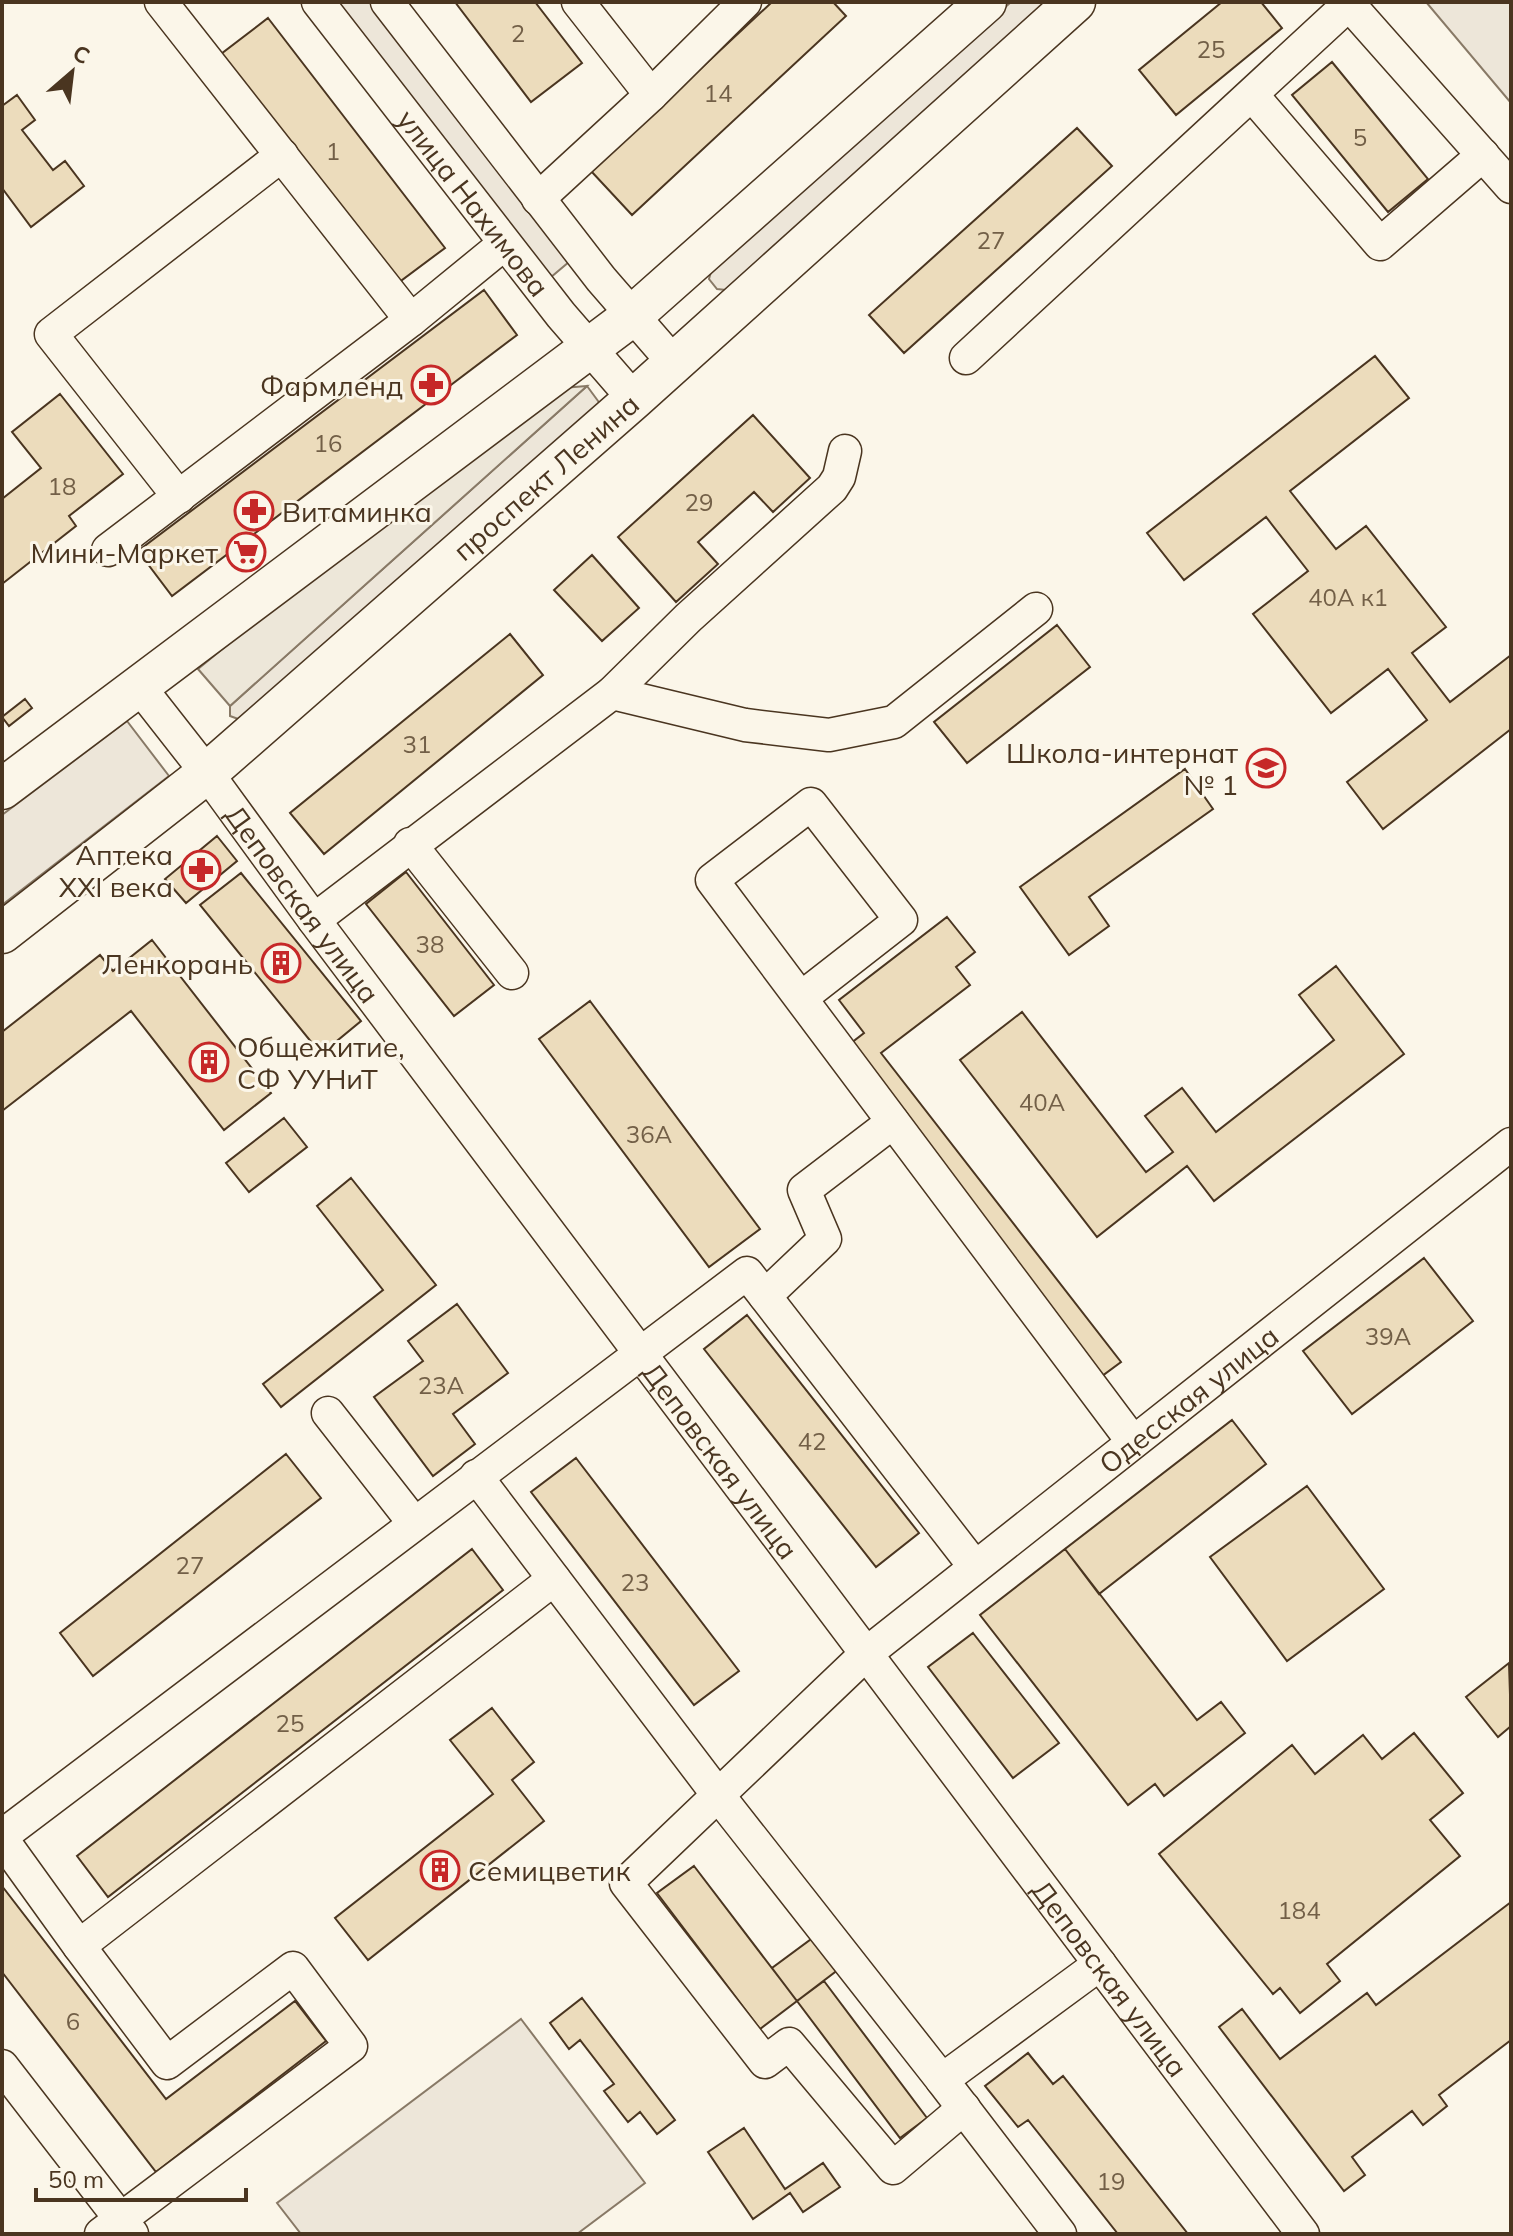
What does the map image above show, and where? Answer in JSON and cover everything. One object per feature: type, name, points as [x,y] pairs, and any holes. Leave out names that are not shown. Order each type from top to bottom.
[{"type":"main road","points":[[2,789],[632,316],[986,2]]},
{"type":"main road","name":"проспект Ленина","points":[[2,933],[207,773],[634,399],[1075,2]]},
{"type":"street","points":[[161,2],[411,320]]},
{"type":"street","name":"улица Нахимова","points":[[318,2],[504,244],[634,399]]},
{"type":"street","name":"улица Нахимова","points":[[387,2],[538,199],[674,363]]},
{"type":"street","points":[[578,2],[651,95]]},
{"type":"street","points":[[538,199],[651,95],[745,2]]},
{"type":"street","points":[[966,358],[1253,96],[1348,3],[1511,187]]},
{"type":"street","points":[[1253,96],[1380,244],[1483,155]]},
{"type":"street","points":[[179,497],[51,334],[282,155]]},
{"type":"street","points":[[108,550],[411,320],[504,244]]},
{"type":"street","points":[[314,920],[612,693],[688,618],[832,488],[839,477],[845,451]]},
{"type":"street","points":[[612,693],[745,725],[829,735],[894,722],[1036,609]]},
{"type":"street","name":"Деповская улица","points":[[138,685],[1301,2233]]},
{"type":"street","points":[[801,998],[901,920],[811,804],[712,880],[1133,1442]]},
{"type":"street","points":[[410,844],[512,973]]},
{"type":"street","points":[[765,1296],[825,1239],[804,1190],[893,1122]]},
{"type":"street","name":"Одесская улица","points":[[964,2108],[893,2168],[789,2044],[765,2062],[626,1883],[867,1653],[1511,1144]]},
{"type":"street","points":[[2,2066],[118,2229],[351,2046],[293,1968],[167,2063],[2,1838],[640,1351],[747,1273],[975,1567]]},
{"type":"street","points":[[328,1413],[414,1523]]},
{"type":"street","points":[[476,1476],[718,1795],[1060,2234]]},
{"type":"street","points":[[79,1946],[554,1579]]},
{"type":"street","points":[[942,2080],[1100,1964]]},
{"type":"shaded area","points":[[321,2],[389,2],[582,251],[538,288]]},
{"type":"shaded area","points":[[1011,2],[1046,2],[726,290],[717,289],[709,279],[712,268]]},
{"type":"shaded area","points":[[1426,2],[1511,2],[1511,103]]},
{"type":"shaded area","points":[[587,386],[601,405],[241,720],[230,716],[230,706]]},
{"type":"shaded area","points":[[587,386],[230,706],[198,669],[537,390]]},
{"type":"shaded area","points":[[127,721],[169,776],[2,905],[2,815]]},
{"type":"shaded area","points":[[521,2019],[645,2183],[577,2234],[301,2234],[277,2203]]},
{"type":"building","points":[[455,2],[535,2],[582,63],[531,102]]},
{"type":"building","points":[[772,2],[833,2],[846,16],[632,215],[591,171]]},
{"type":"building","points":[[1222,2],[1261,2],[1282,28],[1176,115],[1139,70]]},
{"type":"building","points":[[268,18],[445,248],[398,283],[221,54]]},
{"type":"building","points":[[1332,62],[1428,179],[1388,212],[1292,95]]},
{"type":"building","points":[[17,95],[35,120],[22,130],[53,170],[65,161],[84,186],[31,227],[2,188],[2,106]]},
{"type":"building","points":[[1077,128],[1112,166],[904,353],[869,315]]},
{"type":"building","points":[[484,290],[517,335],[172,596],[138,551]]},
{"type":"building","points":[[1375,356],[1409,398],[1290,491],[1336,549],[1366,526],[1446,627],[1412,653],[1450,702],[1511,655],[1511,729],[1383,829],[1347,782],[1427,720],[1388,669],[1331,713],[1253,614],[1308,571],[1266,517],[1184,580],[1147,533]]},
{"type":"building","points":[[60,394],[123,474],[69,516],[76,526],[2,584],[2,499],[41,468],[12,432]]},
{"type":"building","points":[[753,415],[810,478],[773,512],[754,492],[698,542],[718,564],[676,602],[618,537]]},
{"type":"building","points":[[592,555],[639,608],[602,641],[554,590]]},
{"type":"building","points":[[1057,625],[1090,667],[967,763],[934,722]]},
{"type":"building","points":[[510,634],[543,675],[324,854],[290,813]]},
{"type":"building","points":[[25,699],[32,708],[9,726],[2,717]]},
{"type":"building","points":[[1185,769],[1213,809],[1089,897],[1109,926],[1069,955],[1020,887]]},
{"type":"building","points":[[217,836],[237,861],[186,903],[165,879]]},
{"type":"building","points":[[406,872],[494,985],[454,1016],[366,904]]},
{"type":"building","name":"Ленкорань","points":[[241,873],[361,1021],[321,1054],[200,905]]},
{"type":"building","points":[[947,917],[975,952],[956,967],[970,985],[881,1053],[1121,1362],[1102,1376],[846,1047],[864,1033],[839,1000]]},
{"type":"building","name":"Общежитие, СФ УУНиТ","points":[[152,940],[271,1093],[224,1130],[131,1011],[2,1111],[2,1032],[100,955],[113,971]]},
{"type":"building","points":[[1336,966],[1404,1054],[1214,1201],[1187,1166],[1097,1237],[960,1060],[1022,1012],[1146,1172],[1173,1152],[1145,1116],[1182,1088],[1216,1132],[1334,1040],[1299,995]]},
{"type":"building","points":[[590,1001],[760,1229],[709,1267],[539,1039]]},
{"type":"building","points":[[284,1118],[307,1147],[249,1192],[226,1163]]},
{"type":"building","points":[[351,1178],[436,1285],[281,1407],[263,1384],[383,1290],[317,1206]]},
{"type":"building","points":[[1424,1258],[1473,1321],[1352,1414],[1303,1351]]},
{"type":"building","points":[[457,1304],[508,1373],[453,1414],[475,1444],[433,1476],[374,1397],[423,1361],[408,1341]]},
{"type":"building","points":[[747,1315],[919,1533],[876,1567],[704,1349]]},
{"type":"building","points":[[1232,1420],[1266,1464],[1099,1594],[1065,1549]]},
{"type":"building","points":[[286,1454],[321,1498],[93,1676],[60,1633]]},
{"type":"building","points":[[576,1458],[739,1671],[694,1705],[531,1492]]},
{"type":"building","points":[[1307,1486],[1384,1589],[1287,1661],[1210,1557]]},
{"type":"building","points":[[472,1549],[503,1590],[108,1897],[77,1856]]},
{"type":"building","points":[[1065,1549],[1197,1720],[1221,1702],[1245,1733],[1164,1796],[1155,1784],[1128,1805],[980,1615]]},
{"type":"building","points":[[973,1633],[1059,1743],[1013,1778],[928,1667]]},
{"type":"building","points":[[1509,1663],[1511,1726],[1498,1737],[1466,1697]]},
{"type":"building","name":"Семицветик","points":[[492,1708],[534,1762],[512,1780],[544,1821],[368,1960],[335,1918],[493,1794],[450,1740]]},
{"type":"building","points":[[1414,1733],[1463,1793],[1430,1820],[1460,1856],[1327,1964],[1340,1981],[1300,2013],[1280,1988],[1273,1994],[1159,1854],[1292,1745],[1315,1774],[1363,1735],[1382,1759]]},
{"type":"building","points":[[694,1866],[797,2001],[760,2029],[657,1893]]},
{"type":"building","points":[[2,1886],[166,2099],[295,2001],[326,2041],[156,2172],[2,1972]]},
{"type":"building","points":[[1511,1902],[1511,2040],[1439,2095],[1447,2106],[1423,2125],[1412,2111],[1352,2157],[1365,2175],[1344,2191],[1219,2027],[1242,2009],[1280,2059],[1367,1993],[1376,2005]]},
{"type":"building","points":[[814,1937],[839,1969],[797,2001],[772,1968]]},
{"type":"building","points":[[824,1981],[927,2118],[900,2138],[797,2001]]},
{"type":"building","points":[[582,1998],[675,2120],[657,2134],[640,2112],[628,2122],[604,2091],[614,2084],[580,2040],[569,2049],[550,2023]]},
{"type":"building","points":[[1028,2053],[1053,2084],[1063,2076],[1188,2234],[1118,2234],[1028,2120],[1018,2127],[985,2086]]},
{"type":"building","points":[[744,2128],[785,2189],[823,2163],[840,2187],[803,2212],[790,2193],[753,2219],[708,2152]]},
{"type":"place","name":"Фармленд","points":[[431,385]]},
{"type":"place","name":"Витаминка","points":[[254,511]]},
{"type":"place","name":"Мини-Маркет","points":[[246,552]]},
{"type":"place","name":"Школа-интернат № 1","points":[[1266,768]]},
{"type":"place","name":"Аптека ХХI века","points":[[201,870]]},
{"type":"place","name":"Ленкорань","points":[[281,963]]},
{"type":"place","name":"Общежитие, СФ УУНиТ","points":[[209,1062]]},
{"type":"place","name":"Семицветик","points":[[440,1870]]}]
